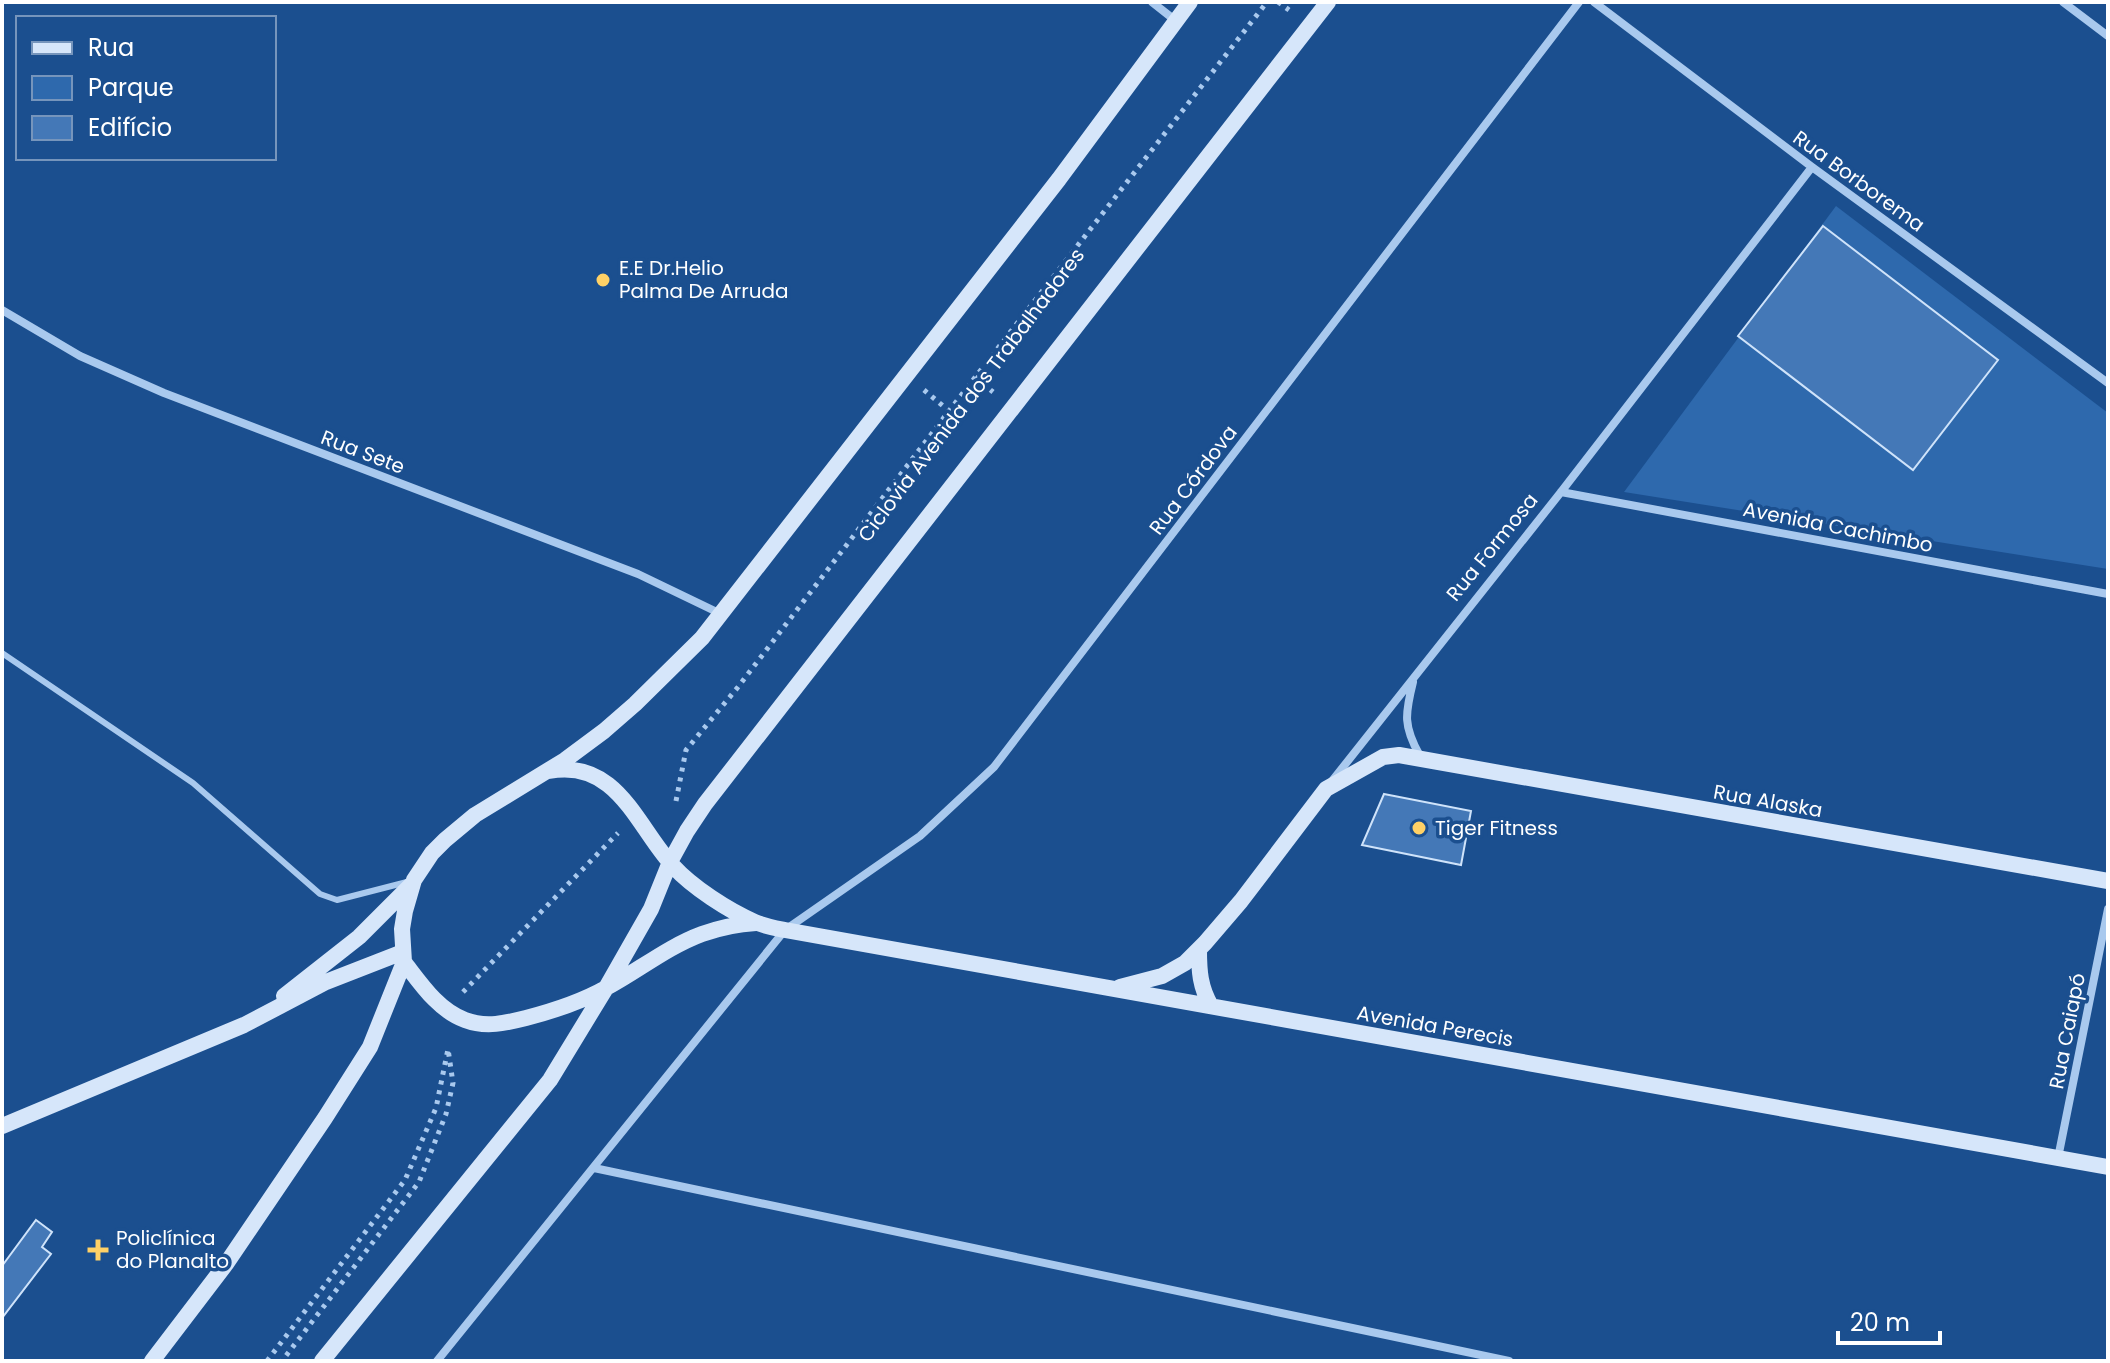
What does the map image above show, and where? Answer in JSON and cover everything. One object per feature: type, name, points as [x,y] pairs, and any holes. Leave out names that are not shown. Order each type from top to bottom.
[{"type":"main road","points":[[244,1025],[359,937],[414,880],[432,853],[454,832],[604,731],[702,638],[1059,179],[1190,2]]},
{"type":"main road","points":[[322,1361],[550,1080],[651,909],[670,862],[705,804],[1328,2]]},
{"type":"main road","name":"Rua Alaska","points":[[1326,789],[1383,757],[1399,755],[2108,881]]},
{"type":"main road","name":"Avenida Perecis","points":[[542,772],[562,768],[596,777],[617,792],[670,862],[706,894],[756,923],[2108,1167]]},
{"type":"main road","name":"Rua Formosa","points":[[1115,988],[1162,976],[1185,963],[1199,950],[1241,901],[1326,789]]},
{"type":"main road","points":[[152,1361],[226,1264],[370,1047],[388,1006],[403,957],[402,929],[414,880]]},
{"type":"main road","name":"Avenida Perecis","points":[[446,1009],[475,1023],[507,1023],[560,1008],[606,988],[701,935],[740,924],[756,923]]},
{"type":"main road","points":[[1199,950],[1199,974],[1211,1006]]},
{"type":"main road","points":[[403,957],[425,989],[446,1009]]},
{"type":"main road","points":[[2,1126],[244,1025],[326,982],[403,957]]},
{"type":"street","points":[[1152,2],[1176,21]]},
{"type":"street","name":"Rua Córdova","points":[[437,1361],[785,930],[920,836],[994,767],[1579,2]]},
{"type":"street","name":"Rua Borborema","points":[[1594,2],[1812,167],[2108,383]]},
{"type":"street","points":[[2063,2],[2108,36]]},
{"type":"street","name":"Rua Formosa","points":[[1326,789],[1812,167]]},
{"type":"street","name":"Rua Sete","points":[[2,310],[80,356],[164,393],[638,574],[719,613]]},
{"type":"street","name":"Avenida Cachimbo","points":[[1561,492],[2108,594]]},
{"type":"street","points":[[1414,677],[1406,721],[1410,739],[1421,759]]},
{"type":"street","name":"Rua Caiapó","points":[[2058,1159],[2108,909]]},
{"type":"street","points":[[594,1168],[1509,1361]]},
{"type":"lane","points":[[2,653],[193,783],[320,894],[337,900],[414,880]]},
{"type":"path","name":"Ciclovia Avenida dos Trabalhadores","points":[[681,802],[674,807],[686,750],[738,687],[1267,2]]},
{"type":"path","points":[[1278,2],[1289,10],[1295,2]]},
{"type":"path","points":[[282,1361],[419,1182],[446,1114],[453,1083],[446,1009],[636,814]]},
{"type":"path","points":[[267,1361],[405,1180],[436,1108],[448,1049]]},
{"type":"green space","points":[[1836,206],[2108,413],[2108,569],[1624,492]]},
{"type":"building","points":[[1823,226],[1998,360],[1913,470],[1738,336]]},
{"type":"building","name":"Tiger Fitness","points":[[1384,794],[1471,811],[1461,865],[1362,845]]},
{"type":"building","points":[[36,1220],[52,1232],[42,1247],[51,1254],[2,1318],[2,1266]]},
{"type":"place","name":"E.E Dr.Helio Palma De Arruda","points":[[603,280]]},
{"type":"place","name":"Tiger Fitness","points":[[1419,828]]},
{"type":"place","name":"Policlínica do Planalto","points":[[98,1250]]}]
